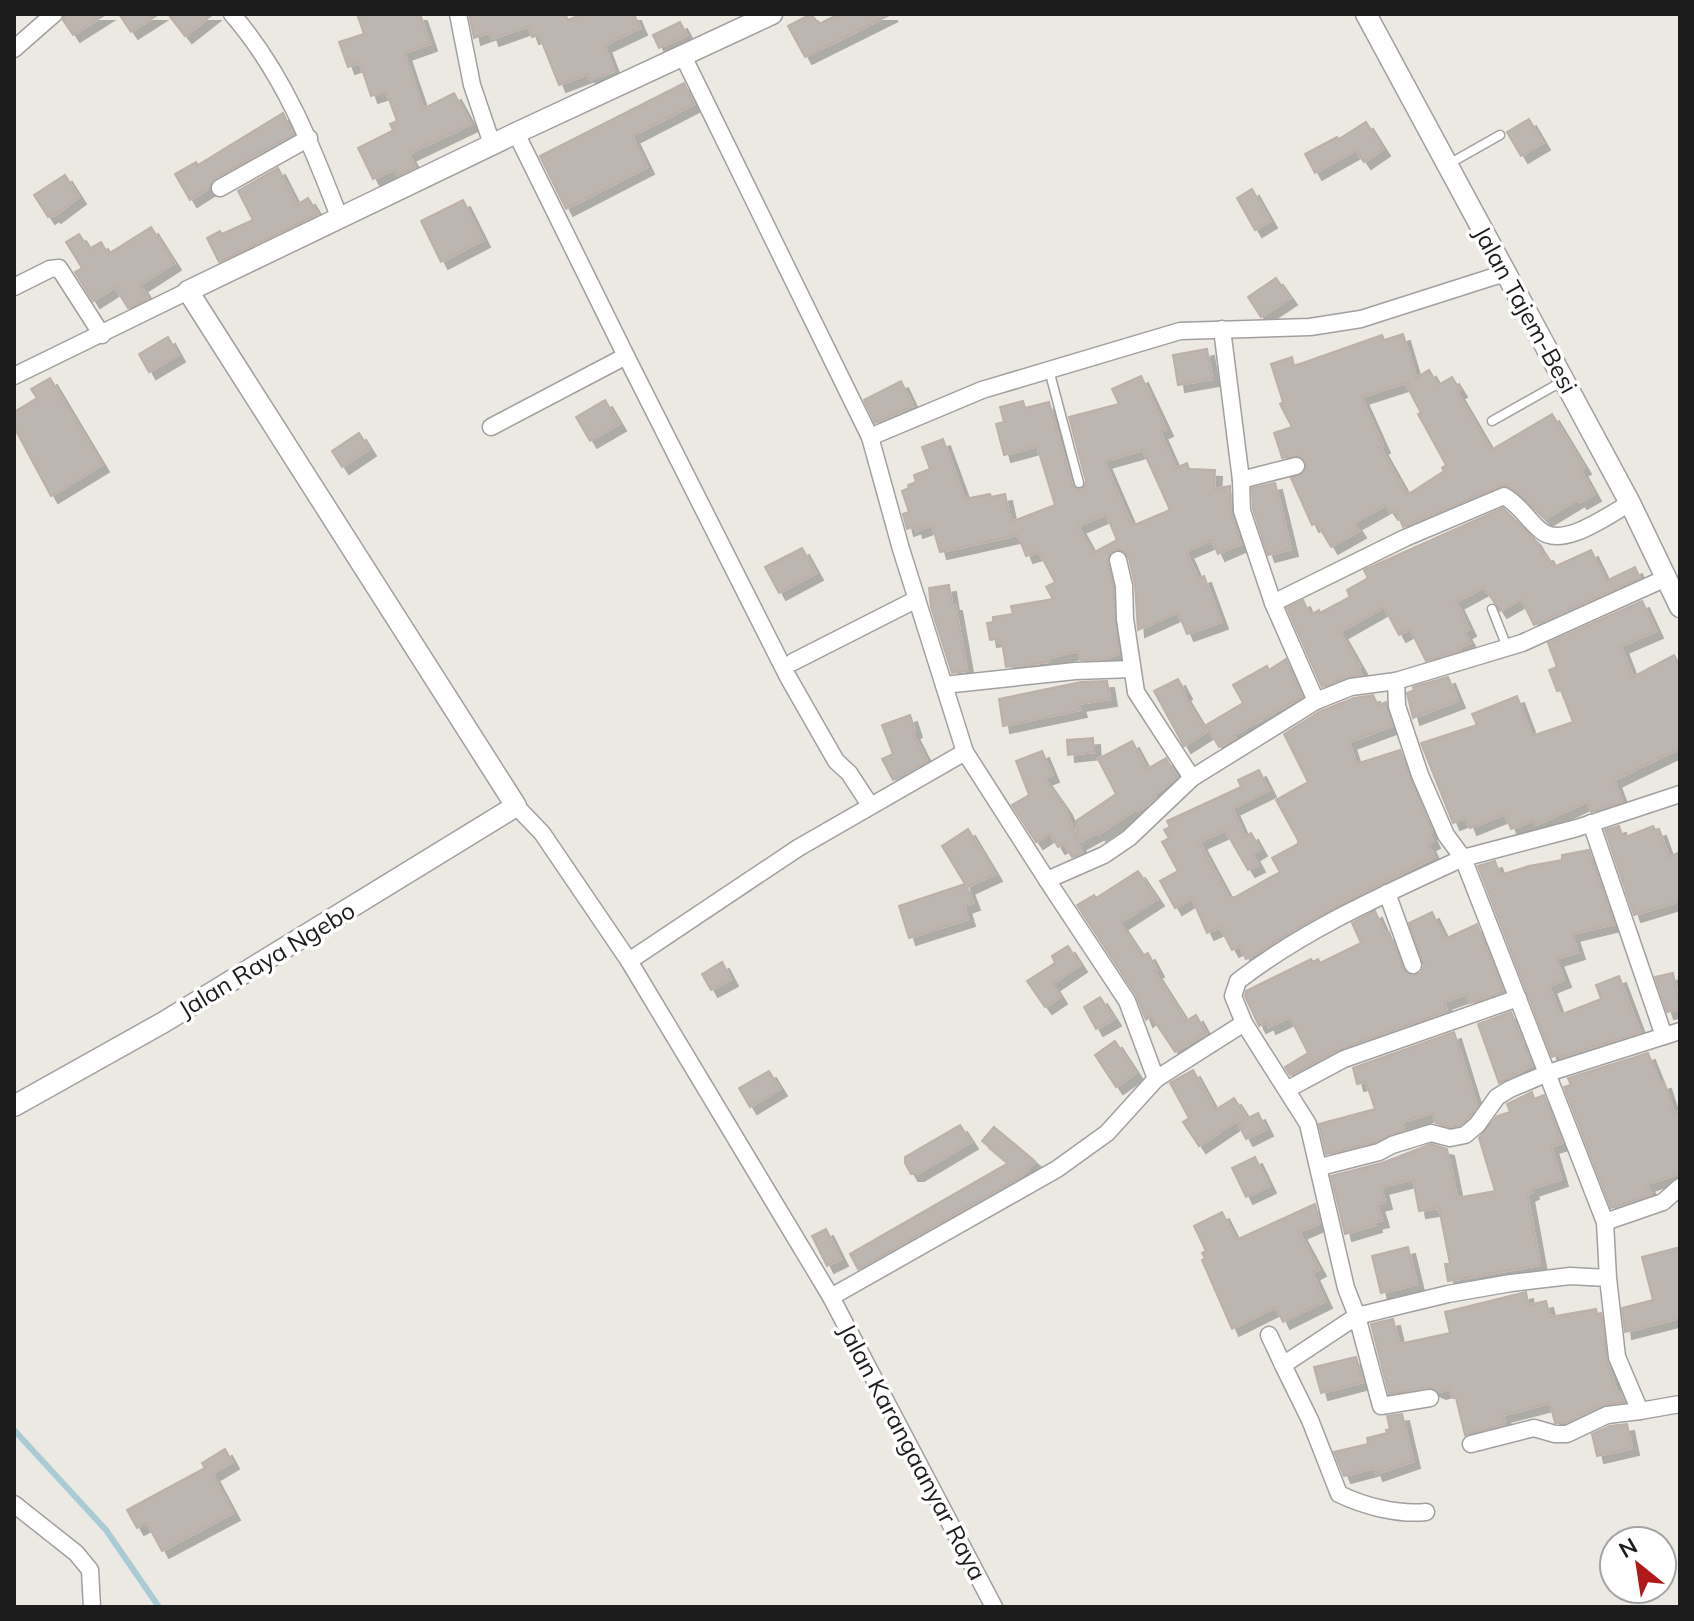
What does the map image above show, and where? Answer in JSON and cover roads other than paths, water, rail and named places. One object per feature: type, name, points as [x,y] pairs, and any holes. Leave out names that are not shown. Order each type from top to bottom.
[{"type":"street","points":[[14,49],[54,14]]},
{"type":"street","points":[[232,14],[282,83],[309,138],[340,219]]},
{"type":"street","points":[[458,14],[472,85],[492,144]]},
{"type":"street","points":[[14,376],[492,144],[772,14]]},
{"type":"street","name":"Jalan Tajem-Besi","points":[[1366,14],[1630,503],[1680,607]]},
{"type":"street","points":[[683,56],[870,437],[965,752],[1127,1001],[1156,1079]]},
{"type":"street","points":[[516,133],[788,677],[836,761],[849,773],[870,805]]},
{"type":"street","points":[[220,188],[309,138]]},
{"type":"street","points":[[14,287],[50,269],[59,268],[102,335]]},
{"type":"street","points":[[870,437],[982,390],[1180,331],[1310,327],[1361,319],[1505,273]]},
{"type":"street","points":[[188,291],[516,806]]},
{"type":"street","points":[[1222,329],[1242,511],[1273,603],[1316,701]]},
{"type":"street","points":[[491,427],[626,356]]},
{"type":"street","points":[[1241,480],[1296,466]]},
{"type":"street","points":[[1273,603],[1405,538],[1504,496],[1515,502],[1541,531],[1553,538],[1566,537],[1630,503]]},
{"type":"street","points":[[1118,560],[1138,699],[1192,778]]},
{"type":"street","points":[[1047,880],[1104,855],[1129,838],[1192,778],[1316,701],[1351,687],[1396,681],[1507,648],[1599,611],[1666,578]]},
{"type":"street","points":[[793,662],[917,599]]},
{"type":"street","points":[[944,685],[1075,671],[1132,669]]},
{"type":"street","points":[[1396,681],[1397,706],[1420,775],[1446,835],[1463,858],[1605,1222],[1617,1357],[1640,1411]]},
{"type":"street","points":[[629,961],[798,848],[965,752]]},
{"type":"street","points":[[1430,1398],[1381,1406],[1357,1316],[1346,1288],[1308,1124],[1244,1023],[1233,996],[1238,981],[1304,939],[1387,893],[1463,858],[1591,823],[1680,794]]},
{"type":"street","name":"Jalan Karangaanyar Raya","points":[[516,806],[542,833],[629,961],[831,1297],[994,1607]]},
{"type":"street","name":"Jalan Raya Ngebo","points":[[14,1106],[164,1022],[516,806]]},
{"type":"street","points":[[1320,1167],[1379,1152],[1431,1133],[1450,1138],[1465,1135],[1477,1125],[1501,1094],[1548,1073],[1672,1033],[1591,823]]},
{"type":"street","points":[[1387,893],[1413,965]]},
{"type":"street","points":[[1288,1089],[1320,1069],[1344,1059],[1518,998]]},
{"type":"street","points":[[831,1297],[1057,1169],[1107,1133],[1156,1079],[1244,1023]]},
{"type":"street","points":[[1605,1222],[1663,1202],[1680,1187]]},
{"type":"street","points":[[1283,1365],[1357,1316],[1448,1294],[1511,1283],[1570,1276],[1608,1278]]},
{"type":"street","points":[[1269,1335],[1310,1420],[1339,1494],[1351,1500],[1412,1513],[1426,1512]]},
{"type":"street","points":[[1471,1444],[1534,1428],[1567,1434],[1607,1415],[1680,1404]]},
{"type":"street","points":[[14,1504],[76,1553],[90,1570],[92,1607]]},
{"type":"lane","points":[[1446,166],[1500,135]]},
{"type":"lane","points":[[1049,370],[1079,483]]},
{"type":"lane","points":[[1492,421],[1563,381]]},
{"type":"lane","points":[[1492,609],[1507,648]]},
{"type":"waterway","points":[[14,1430],[106,1530],[159,1607]]}]
